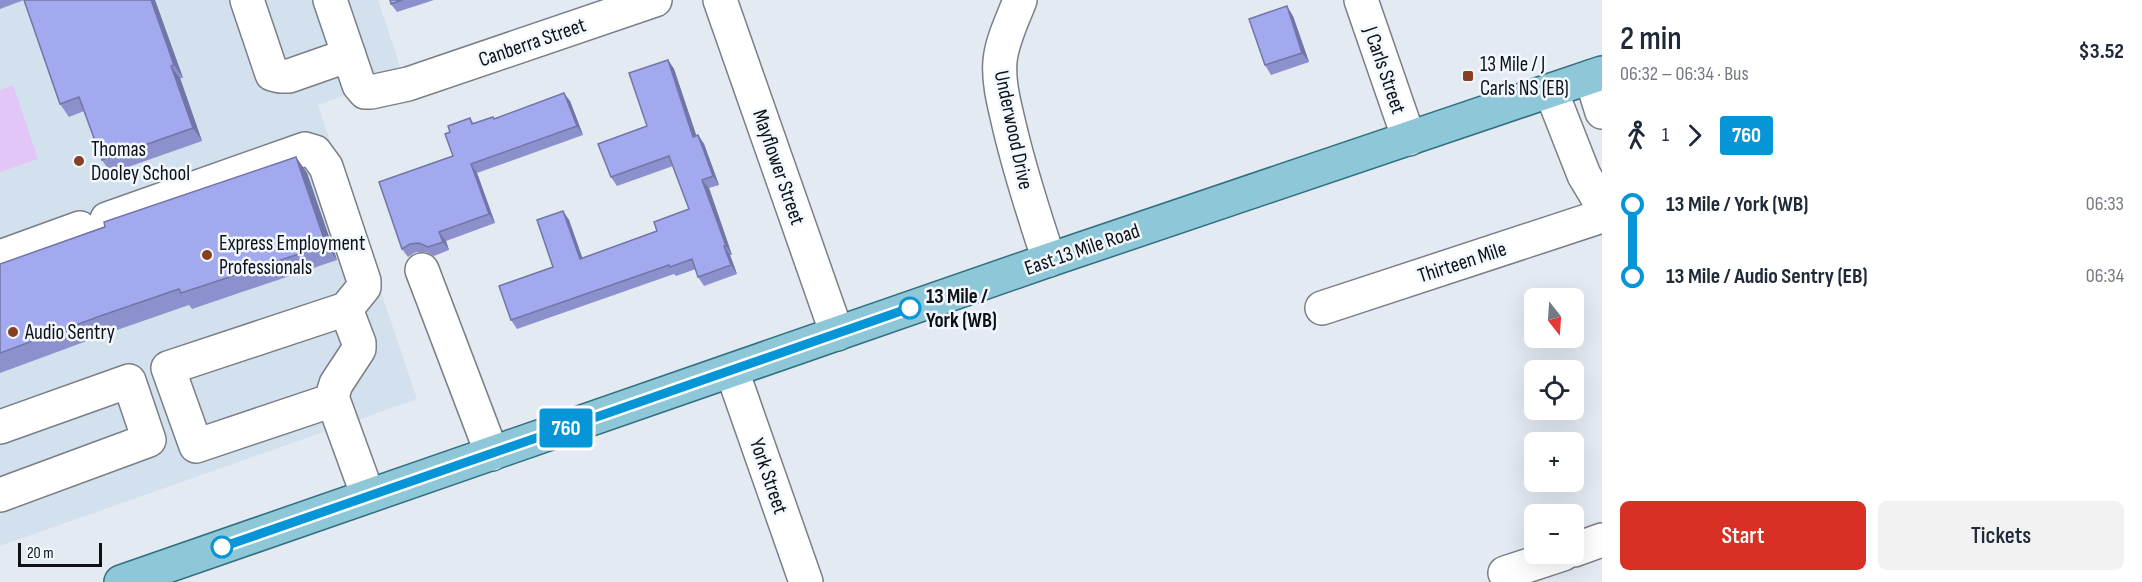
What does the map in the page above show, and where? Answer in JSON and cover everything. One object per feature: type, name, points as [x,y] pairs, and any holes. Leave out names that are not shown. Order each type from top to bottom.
[{"type":"main road","name":"East 13 Mile Road","points":[[121,582],[1050,260],[1596,75]]},
{"type":"street","points":[[247,0],[272,74],[280,76],[289,76],[349,55],[330,0]]},
{"type":"street","name":"Canberra Street","points":[[349,55],[359,85],[365,92],[376,92],[408,84],[656,0]]},
{"type":"street","name":"Mayflower Street","points":[[720,0],[837,334]]},
{"type":"street","name":"Underwood Drive","points":[[1020,0],[1003,47],[1000,61],[1001,79],[1006,111],[1025,189],[1050,260]]},
{"type":"street","name":"J Carls Street","points":[[1361,0],[1409,140]]},
{"type":"street","points":[[1596,75],[1602,112]]},
{"type":"street","points":[[1551,91],[1584,175],[1602,205]]},
{"type":"street","points":[[0,257],[305,149],[315,152],[326,167],[364,281],[364,287],[346,309],[168,368],[196,446],[333,400]]},
{"type":"street","name":"Thirteen Mile","points":[[1322,308],[1602,216]]},
{"type":"street","points":[[422,270],[492,454]]},
{"type":"street","points":[[346,309],[359,343],[359,349],[332,394],[368,496]]},
{"type":"street","name":"York Street","points":[[732,370],[806,582]]},
{"type":"street","points":[[0,427],[129,381],[149,440],[0,495]]},
{"type":"street","points":[[1584,546],[1602,540]]},
{"type":"street","points":[[1505,573],[1532,564]]},
{"type":"shaded area","points":[[0,0],[378,0],[403,75],[318,105],[417,399],[0,546]]},
{"type":"shaded area","points":[[13,85],[38,159],[0,172],[0,90]]},
{"type":"building","points":[[24,0],[151,0],[193,128],[102,160],[79,97],[60,104]]},
{"type":"building","points":[[390,0],[402,0],[391,4]]},
{"type":"building","points":[[1287,6],[1302,53],[1265,65],[1249,19]]},
{"type":"building","points":[[668,60],[693,137],[698,135],[713,176],[702,180],[731,265],[698,277],[692,259],[511,320],[499,286],[553,267],[537,220],[563,211],[580,259],[657,231],[654,222],[689,209],[669,156],[611,177],[598,144],[647,126],[629,73]]},
{"type":"building","points":[[564,93],[577,126],[471,164],[489,214],[439,232],[443,242],[428,247],[419,243],[410,244],[402,249],[379,182],[453,156],[445,134],[450,132],[448,126],[470,118],[472,124],[493,117],[494,119]]},
{"type":"building","points":[[296,157],[326,245],[181,293],[179,289],[0,353],[0,264],[105,227],[104,222]]},
{"type":"bus line","name":"760","points":[[222,547],[910,308]]},
{"type":"place","name":"13 Mile / J Carls NS (EB)","points":[[1468,76]]},
{"type":"place","name":"Thomas Dooley School","points":[[79,161]]},
{"type":"place","name":"Express Employment Professionals","points":[[207,255]]},
{"type":"place","name":"13 Mile / York (WB)","points":[[910,308]]},
{"type":"place","name":"Audio Sentry","points":[[13,332]]}]
